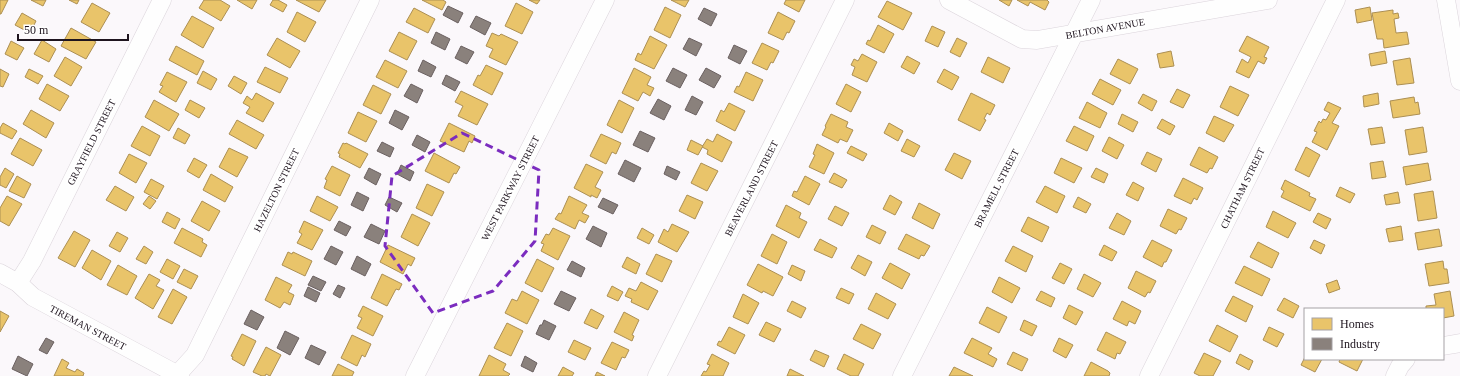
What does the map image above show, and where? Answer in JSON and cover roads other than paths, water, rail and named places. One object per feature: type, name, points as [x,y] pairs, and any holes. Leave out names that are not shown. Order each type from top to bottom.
[{"type":"street","name":"GRAYFIELD STREET","points":[[18,284],[32,261],[162,0]]},
{"type":"street","name":"HAZELTON STREET","points":[[178,376],[195,355],[370,0]]},
{"type":"street","name":"WEST PARKWAY STREET","points":[[415,376],[605,0]]},
{"type":"street","name":"BEAVERLAND STREET","points":[[657,376],[845,0]]},
{"type":"street","name":"BELTON AVENUE","points":[[949,0],[1022,39],[1037,40],[1268,0]]},
{"type":"street","name":"BRAMELL STREET","points":[[902,376],[1090,0]]},
{"type":"street","name":"CHATHAM STREET","points":[[1148,376],[1336,0]]},
{"type":"street","points":[[1446,0],[1460,81]]},
{"type":"street","name":"TIREMAN STREET","points":[[0,273],[18,284],[33,297],[178,376]]},
{"type":"street","points":[[1444,346],[1460,343]]},
{"type":"street","points":[[1395,376],[1405,360]]}]
